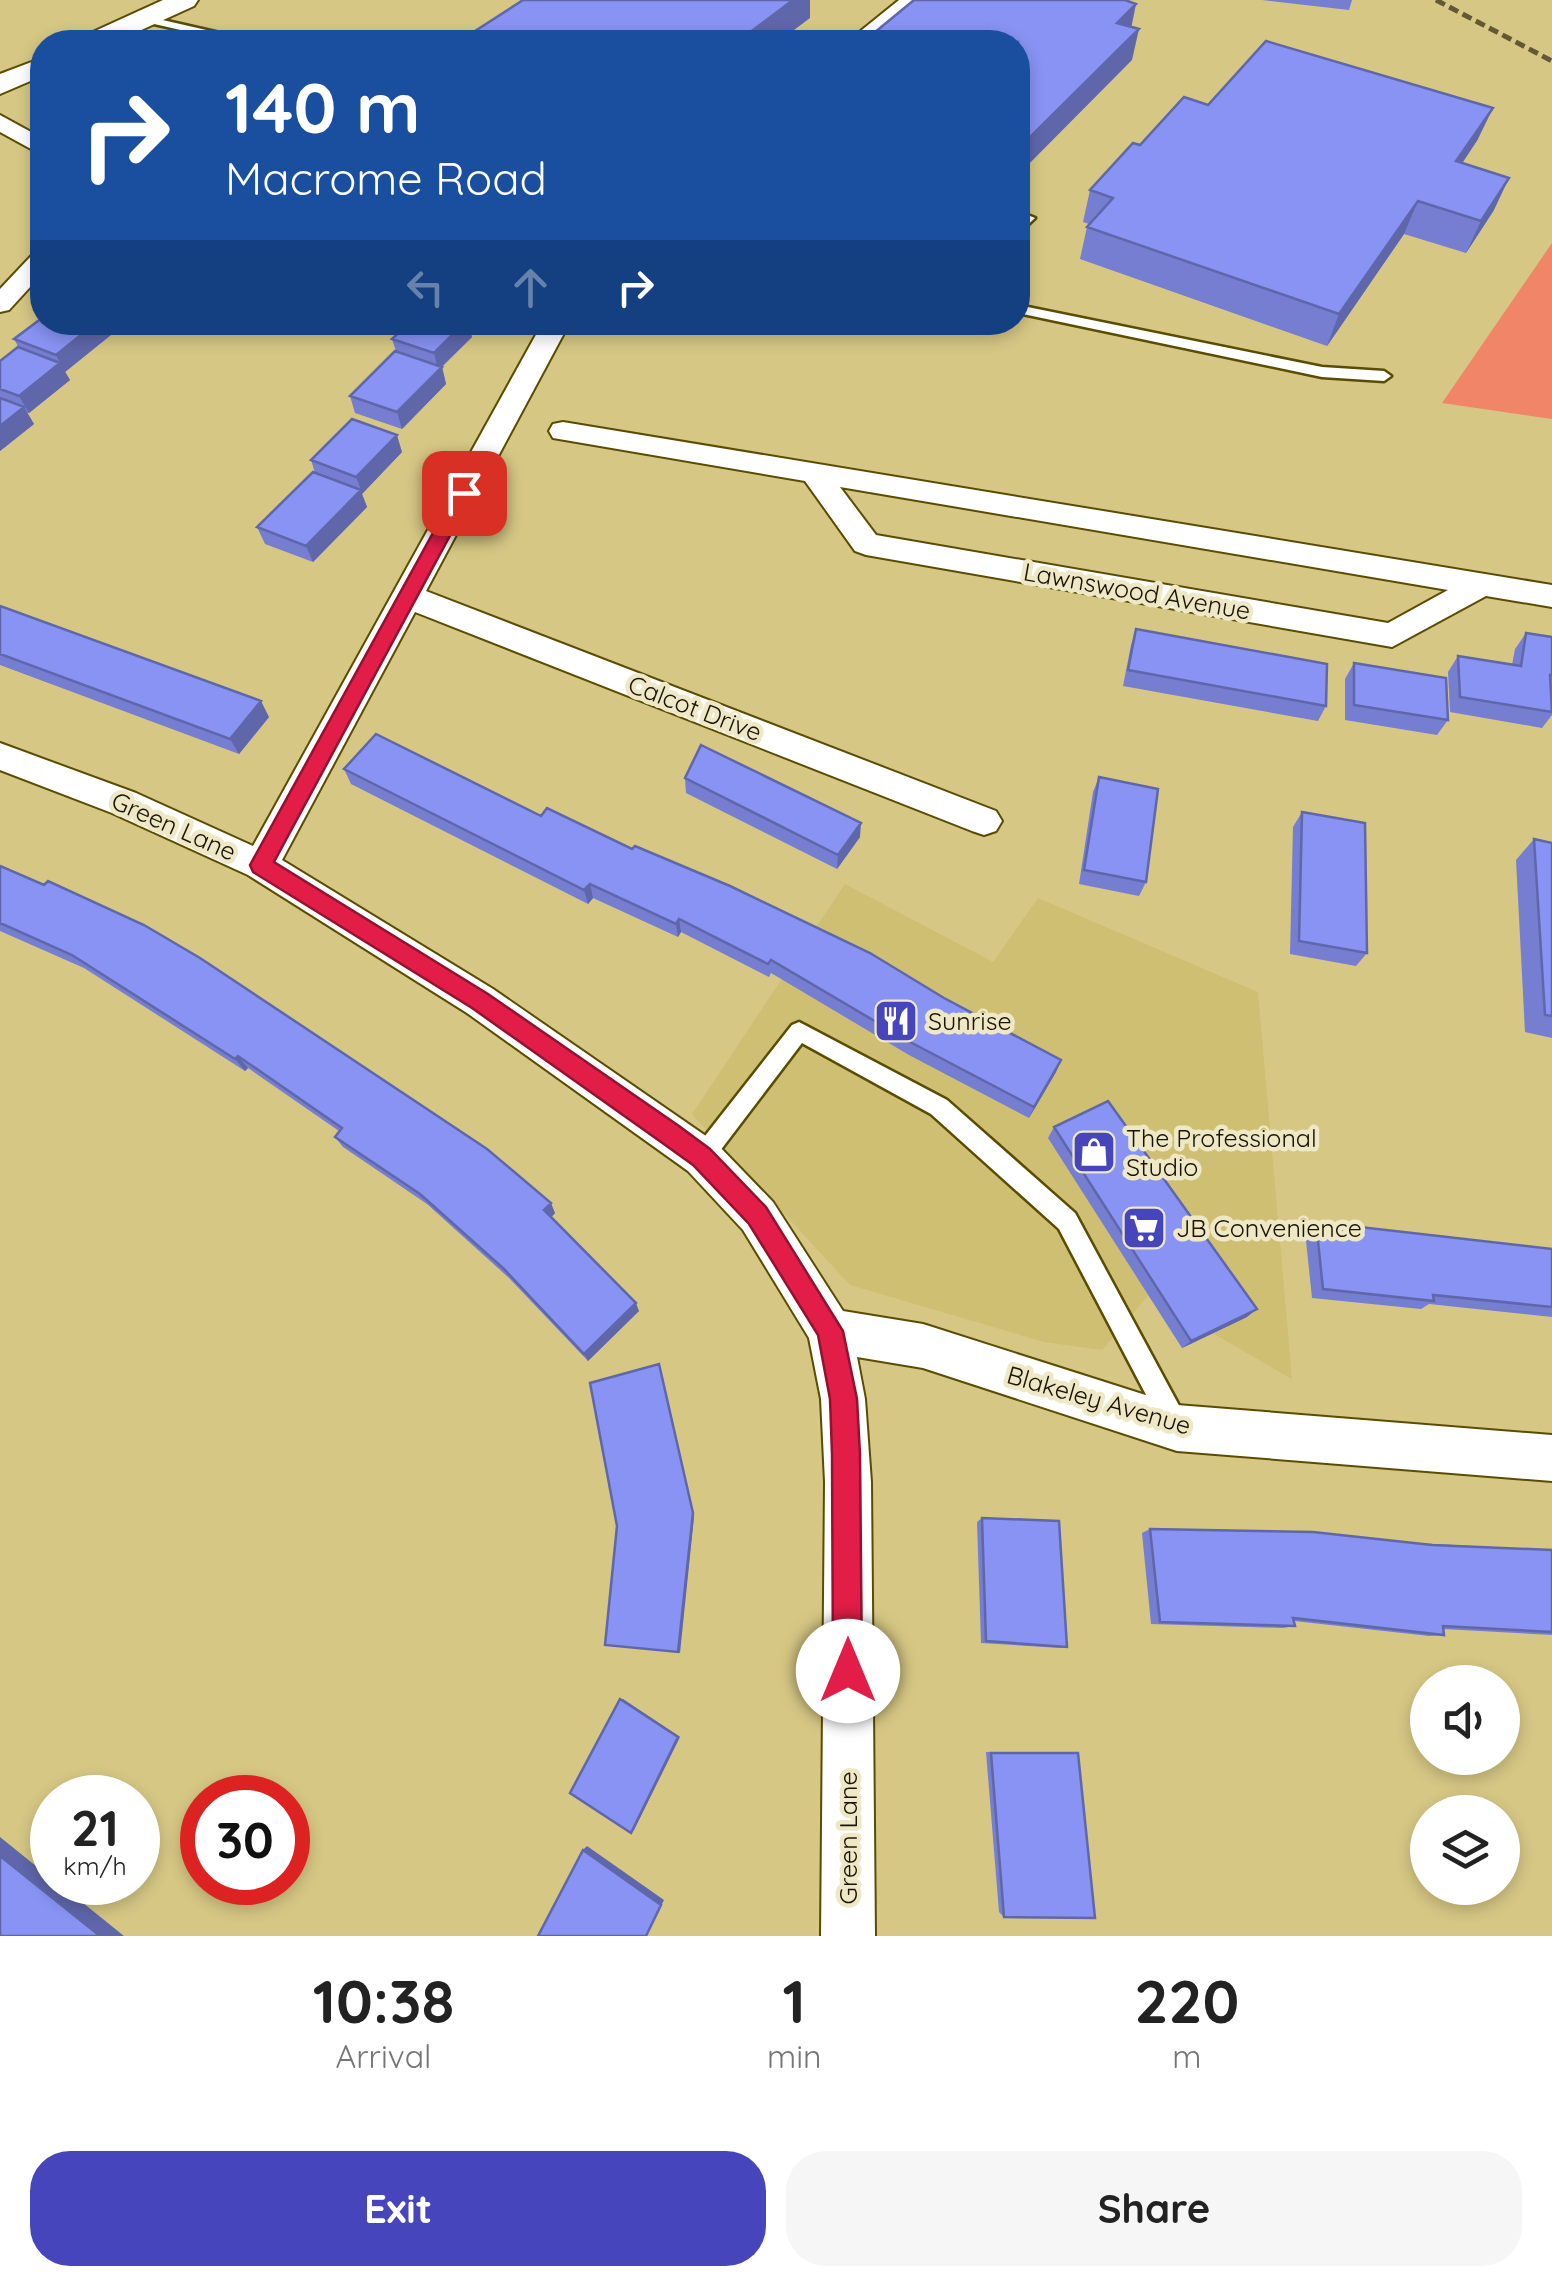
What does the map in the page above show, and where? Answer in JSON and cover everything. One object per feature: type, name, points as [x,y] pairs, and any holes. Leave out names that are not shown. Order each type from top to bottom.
[{"type":"street","points":[[122,30],[186,0]]},
{"type":"street","points":[[873,30],[912,0]]},
{"type":"street","points":[[0,85],[30,71]]},
{"type":"street","points":[[0,122],[30,141]]},
{"type":"street","points":[[0,304],[30,273]]},
{"type":"street","points":[[261,865],[550,335]]},
{"type":"street","points":[[563,431],[1552,596]]},
{"type":"street","name":"Lawnswood Avenue","points":[[814,473],[866,544],[1392,635],[1483,584]]},
{"type":"street","name":"Calcot Drive","points":[[406,596],[984,821]]},
{"type":"street","name":"Green Lane","points":[[0,756],[124,803],[261,865],[480,1001],[702,1157],[758,1216],[830,1331],[843,1399],[848,1482],[848,1936]]},
{"type":"street","name":"Blakeley Avenue","points":[[830,1331],[924,1346],[1177,1428],[1552,1458]]},
{"type":"lane","points":[[145,20],[191,30]]},
{"type":"lane","points":[[1030,311],[1322,372],[1384,376]]},
{"type":"lane","points":[[702,1157],[799,1030],[939,1107],[1067,1221],[1177,1428]]},
{"type":"shaded area","points":[[1552,243],[1552,419],[1442,403]]},
{"type":"shaded area","points":[[845,884],[993,962],[1038,898],[1258,992],[1292,1379],[1148,1296],[1102,1350],[1044,1342],[850,1285],[692,1114]]},
{"type":"building","points":[[523,0],[793,0],[753,30],[477,30]]},
{"type":"building","points":[[914,0],[1125,0],[1136,4],[1117,23],[1139,29],[1030,137],[1030,30],[878,30]]},
{"type":"building","points":[[1266,41],[1493,108],[1456,161],[1509,178],[1481,221],[1418,201],[1339,314],[1087,227],[1113,198],[1090,190],[1133,143],[1140,145],[1184,97],[1208,105]]},
{"type":"building","points":[[30,327],[30,335],[81,335],[56,355],[14,339]]},
{"type":"building","points":[[396,335],[452,335],[434,353],[392,339]]},
{"type":"building","points":[[18,347],[60,363],[19,396],[0,389],[0,361]]},
{"type":"building","points":[[395,351],[442,367],[397,412],[350,396]]},
{"type":"building","points":[[0,398],[24,407],[0,426]]},
{"type":"building","points":[[352,419],[397,435],[356,477],[311,460]]},
{"type":"building","points":[[313,472],[361,490],[306,546],[257,527]]},
{"type":"building","points":[[0,606],[261,701],[230,739],[0,654]]},
{"type":"building","points":[[1136,629],[1327,664],[1326,706],[1128,670]]},
{"type":"building","points":[[1526,633],[1552,637],[1552,712],[1460,697],[1458,656],[1521,666]]},
{"type":"building","points":[[1354,663],[1446,678],[1448,720],[1354,705]]},
{"type":"building","points":[[376,734],[541,816],[547,808],[632,849],[635,846],[730,886],[870,953],[944,998],[1061,1060],[1034,1107],[912,1043],[771,960],[768,964],[679,919],[676,924],[590,884],[584,890],[344,769]]},
{"type":"building","points":[[701,745],[861,823],[838,855],[685,778]]},
{"type":"building","points":[[1099,777],[1158,789],[1146,882],[1084,870]]},
{"type":"building","points":[[1302,812],[1365,823],[1367,953],[1299,941]]},
{"type":"building","points":[[1534,839],[1552,843],[1552,1016],[1545,1015]]},
{"type":"building","points":[[0,866],[44,885],[48,881],[144,925],[487,1149],[551,1203],[544,1210],[636,1303],[584,1354],[504,1269],[420,1194],[335,1137],[342,1128],[238,1056],[235,1059],[72,955],[0,923]]},
{"type":"building","points":[[1108,1101],[1257,1309],[1191,1341],[1054,1127]]},
{"type":"building","points":[[1316,1222],[1552,1249],[1552,1307],[1433,1295],[1434,1301],[1323,1289]]},
{"type":"building","points":[[659,1364],[693,1513],[678,1652],[605,1645],[617,1526],[590,1383]]},
{"type":"building","points":[[982,1518],[1059,1521],[1067,1647],[986,1641]]},
{"type":"building","points":[[1150,1529],[1313,1532],[1432,1545],[1552,1550],[1552,1632],[1443,1626],[1444,1635],[1293,1618],[1295,1626],[1160,1622]]},
{"type":"building","points":[[620,1699],[678,1737],[631,1833],[570,1793]]},
{"type":"building","points":[[991,1753],[1078,1753],[1095,1918],[1004,1917]]},
{"type":"building","points":[[583,1850],[661,1905],[646,1936],[538,1936]]},
{"type":"building","points":[[0,1856],[30,1880],[30,1905],[61,1905],[100,1936],[0,1936]]},
{"type":"railway","points":[[1436,0],[1552,61]]},
{"type":"place","name":"Sunrise","points":[[896,1021]]},
{"type":"place","name":"The Professional Studio","points":[[1094,1152]]},
{"type":"place","name":"JB Convenience","points":[[1144,1228]]},
{"type":"route","points":[[464,493],[261,865],[480,1001],[670,1134],[702,1157],[758,1216],[830,1331],[843,1399],[848,1482],[848,1671]]}]
